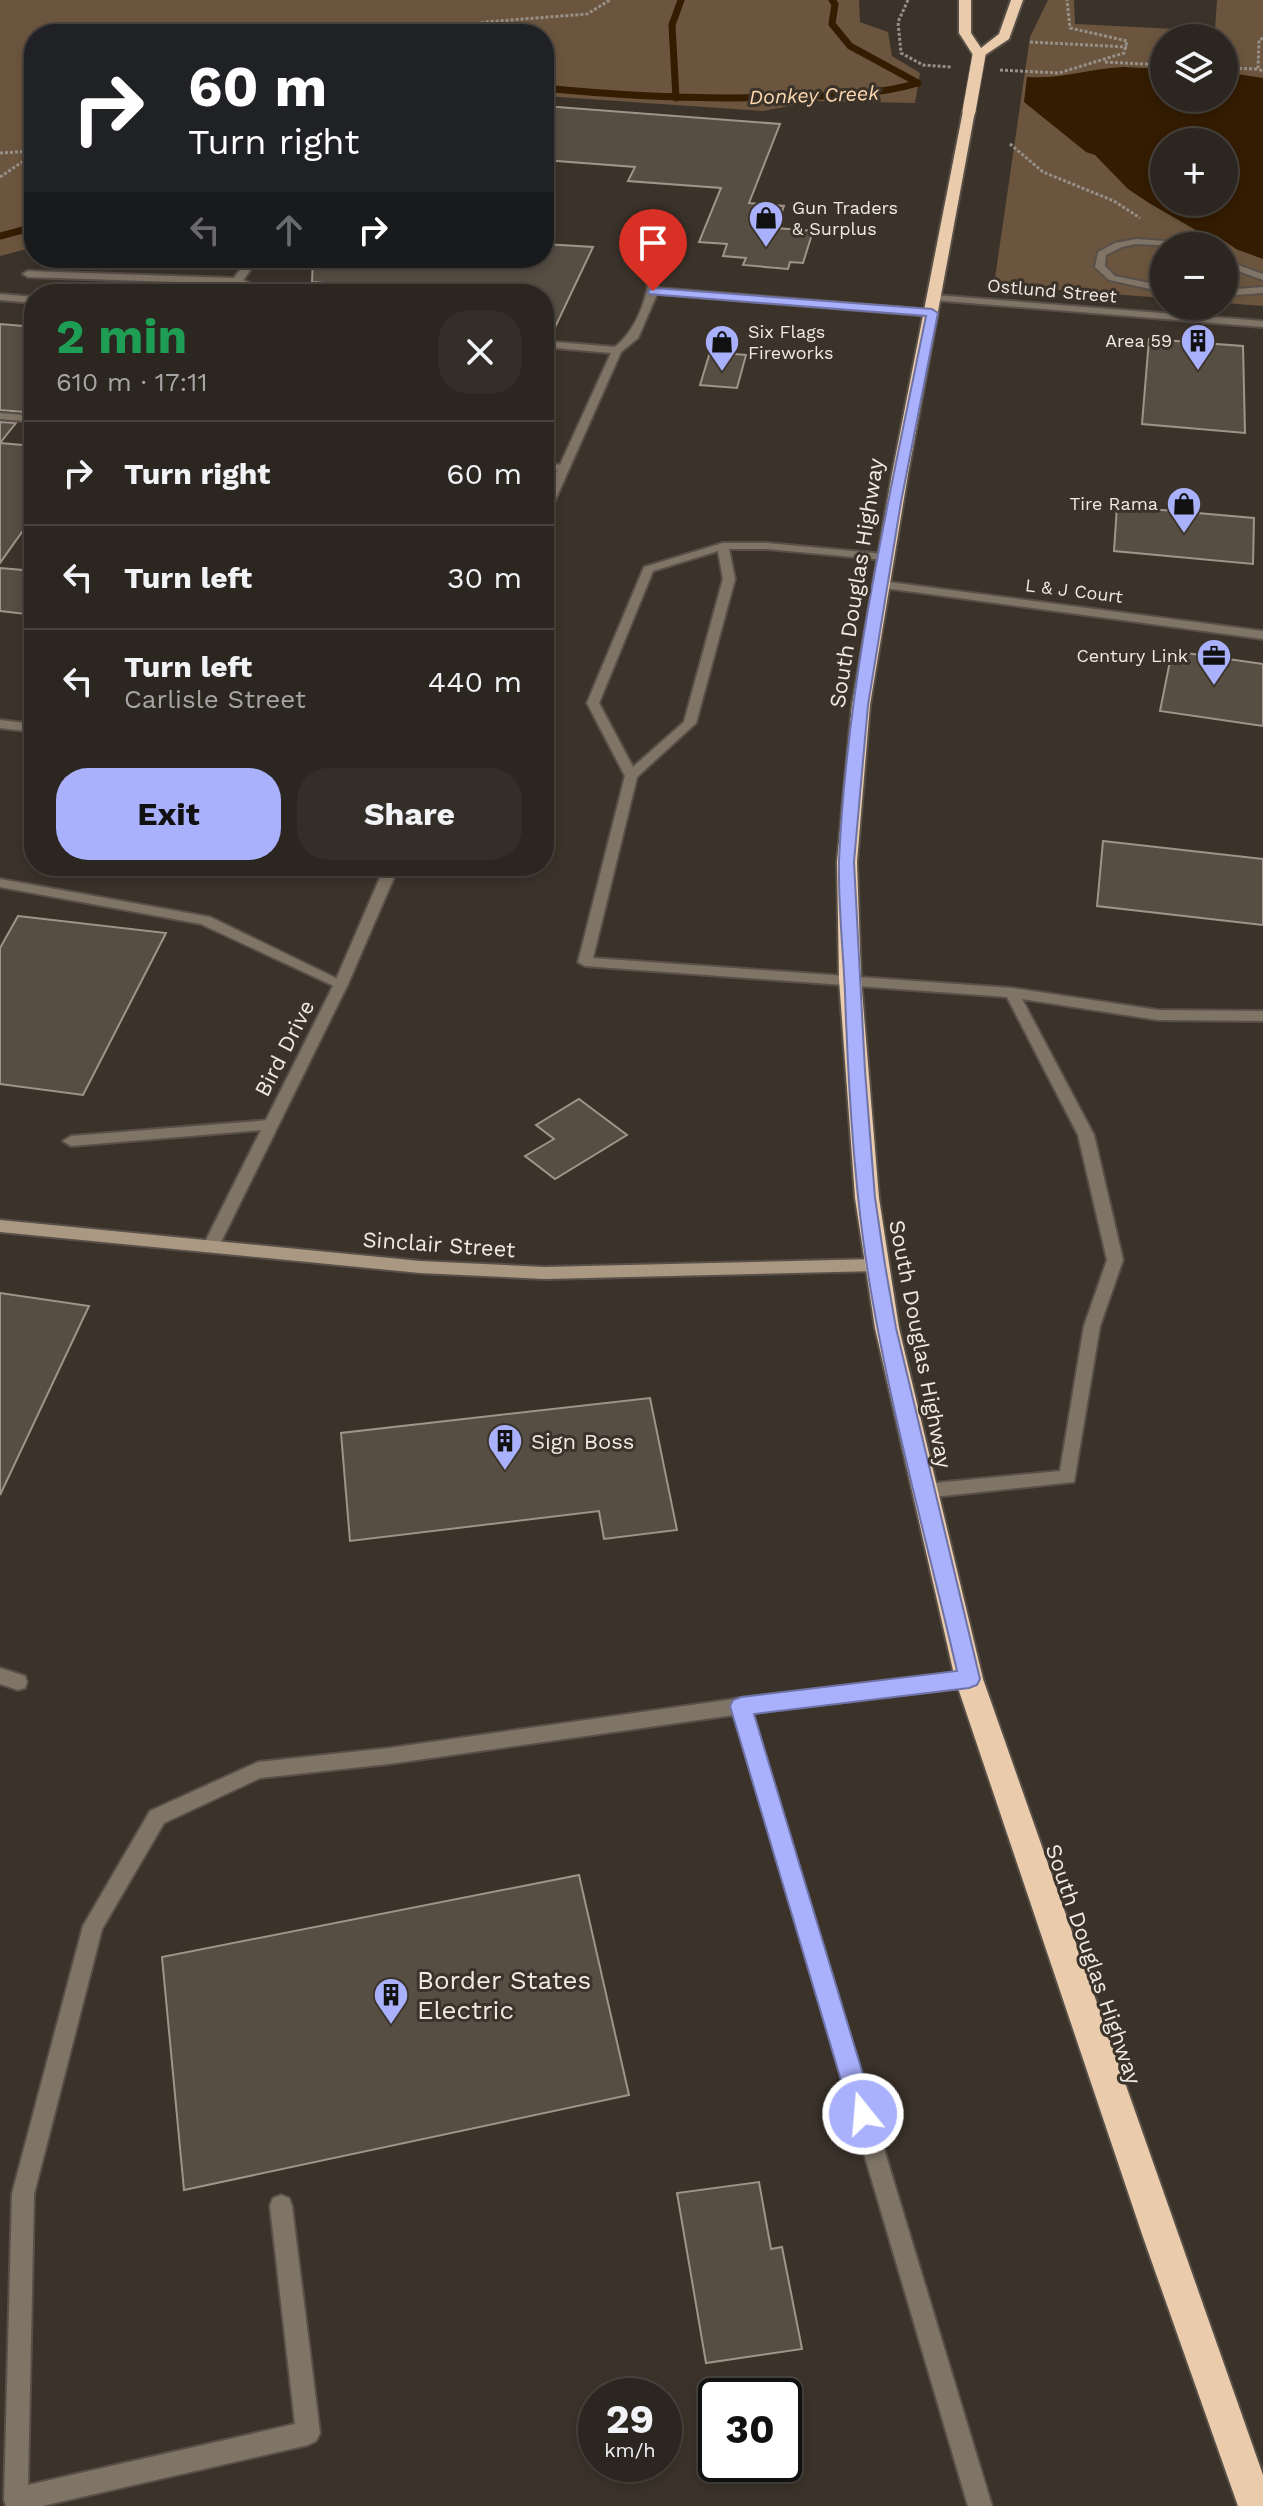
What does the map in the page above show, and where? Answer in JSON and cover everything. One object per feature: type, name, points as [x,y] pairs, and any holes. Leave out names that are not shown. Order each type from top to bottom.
[{"type":"highway","points":[[965,0],[965,33],[979,55],[1005,36],[1017,0]]},
{"type":"highway","name":"South Douglas Highway","points":[[979,55],[885,557],[861,705],[847,862],[850,979],[867,1198],[876,1265],[924,1491],[969,1679],[1165,2252],[1256,2506]]},
{"type":"street","points":[[1150,241],[1116,243],[1101,254],[1100,267],[1112,278],[1150,286]]},
{"type":"street","points":[[237,281],[247,268]]},
{"type":"street","points":[[1238,268],[1263,277]]},
{"type":"street","points":[[28,274],[237,281],[244,284]]},
{"type":"street","name":"Ostlund Street","points":[[617,350],[633,338],[653,286],[1263,324]]},
{"type":"street","points":[[1238,292],[1263,290]]},
{"type":"street","points":[[0,297],[24,299]]},
{"type":"street","points":[[554,345],[617,350],[554,489]]},
{"type":"street","points":[[0,416],[24,418]]},
{"type":"street","points":[[554,467],[563,468]]},
{"type":"street","points":[[631,776],[593,703],[648,569],[723,546],[767,546],[885,557]]},
{"type":"street","points":[[723,546],[729,579],[690,723],[631,776],[585,962],[1012,993],[1158,1015],[1263,1016]]},
{"type":"street","name":"L & J Court","points":[[881,585],[1263,635]]},
{"type":"street","points":[[0,724],[24,727]]},
{"type":"street","name":"Bird Drive","points":[[210,1248],[341,984],[388,876]]},
{"type":"street","points":[[0,883],[205,920],[341,984]]},
{"type":"street","points":[[924,1491],[1068,1477],[1092,1326],[1115,1260],[1086,1135],[1012,993]]},
{"type":"street","points":[[71,1141],[270,1125]]},
{"type":"street","name":"Sinclair Street","points":[[0,1226],[420,1267],[545,1273],[876,1265]]},
{"type":"street","points":[[281,2206],[308,2433],[16,2500],[23,2194],[93,1926],[157,1817],[258,1770],[389,1756],[741,1706],[969,1679]]},
{"type":"street","points":[[741,1706],[980,2506]]},
{"type":"path","points":[[476,24],[587,14],[610,0]]},
{"type":"path","points":[[1258,69],[1259,40],[1263,38]]},
{"type":"path","points":[[1021,42],[1127,47]]},
{"type":"path","points":[[1100,62],[1150,64]]},
{"type":"path","points":[[1238,68],[1263,71]]},
{"type":"path","points":[[1010,144],[1043,172],[1114,201],[1149,226]]},
{"type":"path","points":[[0,153],[24,152]]},
{"type":"path","points":[[0,177],[24,161]]},
{"type":"shaded area","points":[[0,0],[859,0],[860,22],[888,32],[892,56],[920,73],[915,103],[816,101],[763,111],[554,97],[554,24],[24,24],[24,250],[0,256]]},
{"type":"shaded area","points":[[1048,0],[1074,0],[1075,24],[1150,28],[1150,112],[1238,112],[1238,24],[1215,24],[1217,0],[1263,0],[1263,306],[1238,304],[1238,232],[1150,232],[1150,297],[994,285],[1030,37]]},
{"type":"shaded area","points":[[1110,68],[1150,68],[1150,112],[1238,112],[1238,74],[1263,78],[1263,259],[1238,250],[1238,232],[1199,232],[1171,216],[1238,216],[1238,128],[1150,128],[1150,204],[1128,189],[1095,155],[1086,152],[1024,102],[1027,77],[1052,77]]},
{"type":"building","points":[[554,107],[780,124],[749,203],[784,206],[776,228],[813,231],[803,263],[790,262],[788,269],[743,265],[746,258],[723,256],[727,244],[699,242],[721,188],[628,181],[635,167],[554,161]]},
{"type":"building","points":[[554,245],[593,247],[554,330],[554,284],[312,282],[313,268],[554,268]]},
{"type":"building","points":[[0,324],[24,326],[24,412],[0,410]]},
{"type":"building","name":"Area 59","points":[[1149,339],[1243,346],[1245,433],[1142,424]]},
{"type":"building","name":"Six Flags Fireworks","points":[[710,352],[746,355],[737,388],[700,385]]},
{"type":"building","points":[[0,422],[16,423],[0,443]]},
{"type":"building","points":[[0,443],[24,445],[24,529],[0,563]]},
{"type":"building","name":"Tire Rama","points":[[1117,506],[1254,518],[1253,564],[1114,551]]},
{"type":"building","points":[[0,568],[24,570],[24,614],[0,611]]},
{"type":"building","name":"Century Link","points":[[1172,651],[1263,664],[1263,726],[1160,711]]},
{"type":"building","points":[[1103,841],[1263,859],[1263,925],[1097,906]]},
{"type":"building","points":[[18,916],[166,933],[83,1095],[0,1084],[0,948]]},
{"type":"building","points":[[579,1099],[627,1135],[555,1179],[525,1156],[554,1139],[536,1125]]},
{"type":"building","points":[[0,1293],[89,1306],[0,1495]]},
{"type":"building","name":"Sign Boss","points":[[650,1398],[677,1530],[604,1539],[599,1511],[350,1541],[341,1433]]},
{"type":"building","name":"Border States Electric","points":[[579,1875],[629,2095],[184,2190],[162,1957]]},
{"type":"building","points":[[759,2182],[771,2249],[782,2247],[802,2349],[706,2363],[677,2193]]},
{"type":"waterway","name":"Donkey Creek","points":[[676,97],[672,25],[681,0]]},
{"type":"waterway","name":"Donkey Creek","points":[[676,97],[851,94],[885,91],[918,83],[850,46],[832,24],[835,4],[832,0]]},
{"type":"waterway","name":"Donkey Creek","points":[[554,89],[676,97]]},
{"type":"waterway","name":"Donkey Creek","points":[[0,236],[24,230]]},
{"type":"place","name":"Gun Traders & Surplus","points":[[766,249]]},
{"type":"place","name":"Area 59","points":[[1198,372]]},
{"type":"place","name":"Six Flags Fireworks","points":[[722,373]]},
{"type":"place","name":"Tire Rama","points":[[1184,535]]},
{"type":"place","name":"Century Link","points":[[1214,687]]},
{"type":"place","name":"Sign Boss","points":[[505,1472]]},
{"type":"place","name":"Border States Electric","points":[[391,2026]]},
{"type":"route","points":[[653,291],[932,313],[885,557],[861,705],[847,862],[850,979],[867,1198],[876,1265],[887,1328],[969,1679],[741,1706],[863,2114]]}]
